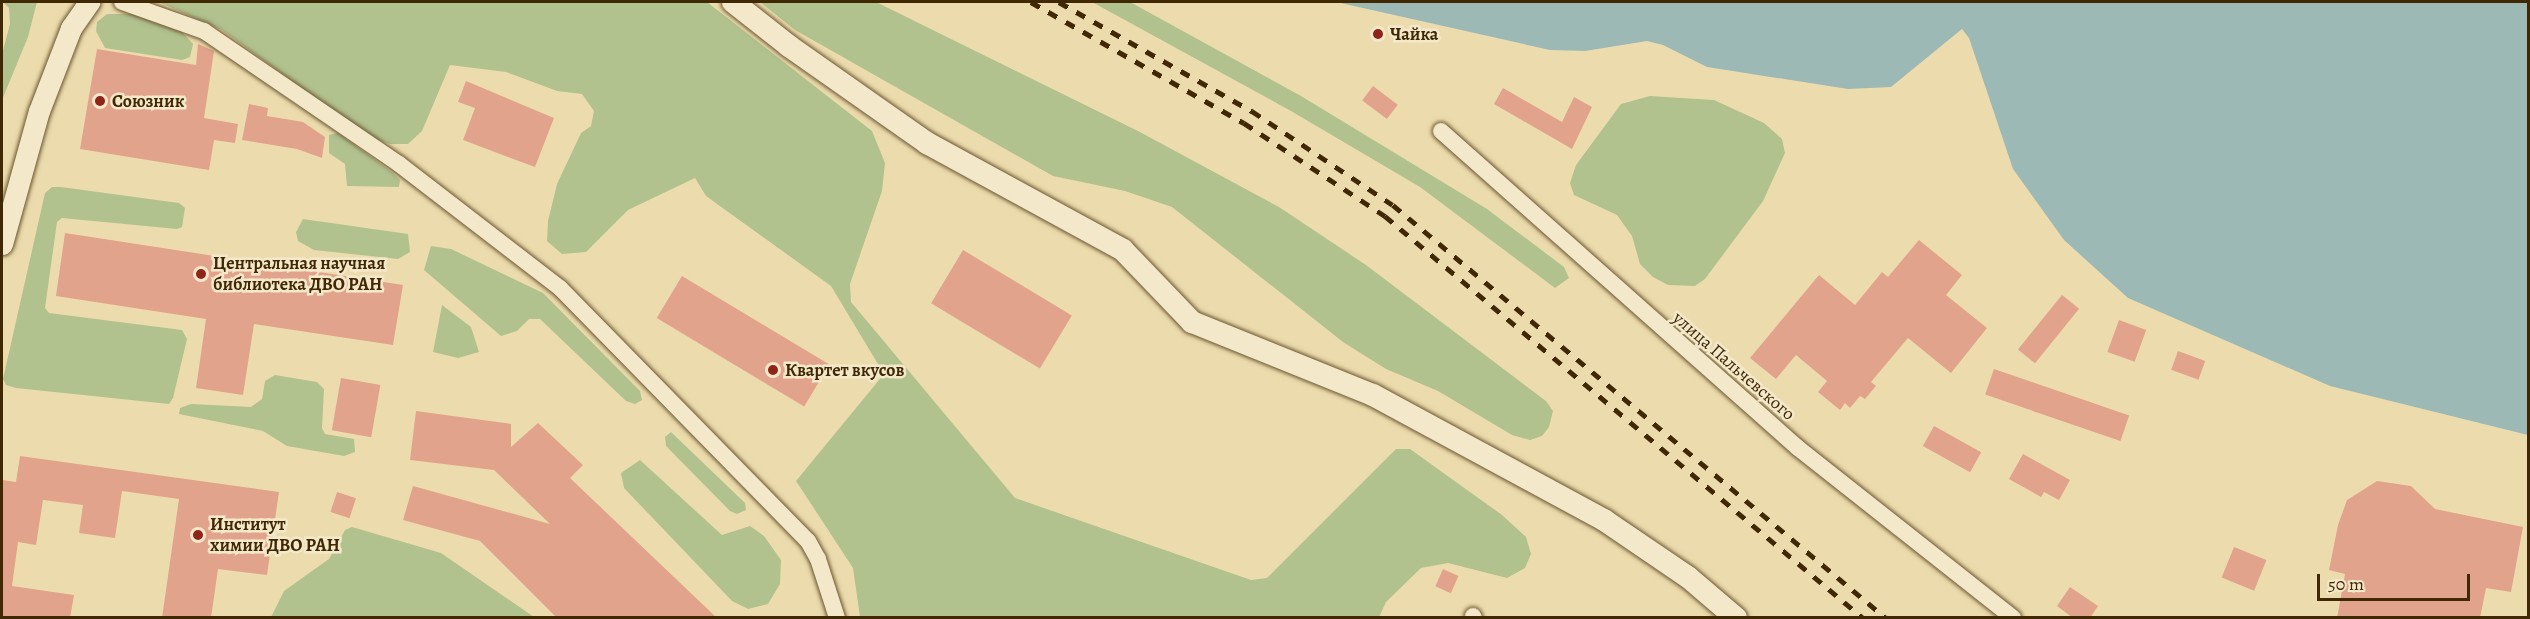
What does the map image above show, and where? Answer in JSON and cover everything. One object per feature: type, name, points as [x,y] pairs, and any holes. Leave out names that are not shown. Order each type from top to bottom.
[{"type":"main road","points":[[733,2],[789,46],[927,143],[1123,250],[1192,322],[1373,395],[1604,520],[1688,577],[1736,618]]},
{"type":"street","points":[[2,244],[39,111],[71,28],[89,2]]},
{"type":"street","points":[[122,2],[204,31],[399,164],[560,288],[808,541],[823,571],[837,618]]},
{"type":"street","name":"улица Пальчевского","points":[[1441,131],[1798,448],[2013,618]]},
{"type":"green space","points":[[3,2],[37,2],[28,37],[2,100],[2,54],[10,24],[9,8]]},
{"type":"green space","points":[[159,2],[707,2],[872,131],[885,163],[882,191],[850,284],[851,302],[1015,498],[1251,580],[1267,578],[1396,449],[1410,449],[1502,515],[1526,537],[1531,554],[1525,568],[1507,578],[1448,563],[1421,568],[1386,602],[1379,617],[860,617],[853,568],[796,481],[884,374],[831,286],[706,196],[695,178],[628,210],[586,252],[562,254],[547,241],[548,221],[557,184],[581,133],[591,126],[594,111],[582,94],[557,91],[506,72],[450,65],[422,131],[408,144],[390,144],[375,139],[222,30]]},
{"type":"green space","points":[[760,2],[876,2],[1138,131],[1279,207],[1366,265],[1546,401],[1553,411],[1549,427],[1542,436],[1530,440],[1512,435],[1438,391],[1386,369],[1343,342],[1172,207],[1125,191],[1053,176],[795,30]]},
{"type":"green space","points":[[1092,2],[1130,2],[1301,96],[1487,209],[1564,267],[1569,278],[1555,288],[1420,187],[1291,111]]},
{"type":"green space","points":[[107,14],[132,14],[177,27],[193,44],[190,57],[182,60],[105,48],[96,31],[97,22]]},
{"type":"green space","points":[[1650,96],[1714,100],[1764,123],[1782,139],[1785,153],[1763,201],[1705,279],[1695,286],[1668,285],[1653,277],[1640,264],[1632,236],[1617,215],[1574,195],[1570,183],[1576,165],[1621,104]]},
{"type":"green space","points":[[338,133],[393,173],[400,180],[399,187],[347,186],[345,164],[329,153],[329,135]]},
{"type":"green space","points":[[52,187],[179,203],[185,208],[182,227],[177,229],[62,218],[57,222],[45,308],[49,313],[182,330],[187,339],[173,398],[169,404],[16,388],[6,385],[3,379],[45,193]]},
{"type":"green space","points":[[303,219],[408,234],[410,252],[398,259],[314,250],[298,241],[296,232]]},
{"type":"green space","points":[[431,246],[451,249],[543,293],[640,391],[642,400],[635,404],[626,401],[540,319],[529,319],[517,331],[501,336],[424,270]]},
{"type":"green space","points":[[442,305],[471,327],[479,352],[458,358],[433,352]]},
{"type":"green space","points":[[275,375],[317,382],[324,389],[322,428],[325,434],[354,439],[355,452],[344,456],[287,446],[263,431],[179,414],[180,408],[191,404],[251,407],[262,399],[265,381]]},
{"type":"green space","points":[[671,432],[745,503],[746,510],[737,514],[730,511],[666,446],[665,437]]},
{"type":"green space","points":[[640,460],[722,535],[750,526],[764,536],[781,560],[780,584],[768,604],[748,609],[732,601],[624,488],[621,473]]},
{"type":"green space","points":[[352,527],[441,553],[534,617],[271,617],[284,591],[329,559],[345,530]]},
{"type":"water","points":[[1336,2],[2528,2],[2528,435],[2330,386],[2128,298],[2064,240],[2013,169],[1969,38],[1962,29],[1891,87],[1848,89],[1707,67],[1663,45],[1647,41],[1585,51],[1550,50]]},
{"type":"building","points":[[198,44],[214,51],[204,118],[238,124],[235,143],[214,140],[209,170],[80,149],[97,49],[196,65]]},
{"type":"building","points":[[466,81],[554,118],[535,167],[463,140],[475,108],[458,102]]},
{"type":"building","points":[[1373,86],[1398,105],[1387,119],[1362,100]]},
{"type":"building","points":[[1503,88],[1562,122],[1574,97],[1592,107],[1572,149],[1494,104]]},
{"type":"building","points":[[249,104],[268,108],[267,116],[303,122],[325,137],[322,158],[297,149],[242,140]]},
{"type":"building","points":[[65,233],[403,285],[393,345],[254,324],[243,395],[196,388],[206,319],[56,296]]},
{"type":"building","points":[[1919,240],[1962,275],[1946,295],[1987,328],[1951,373],[1908,338],[1871,382],[1876,386],[1865,399],[1860,396],[1850,408],[1845,403],[1840,410],[1818,392],[1827,381],[1796,355],[1776,379],[1750,358],[1819,275],[1855,305],[1882,272],[1888,277]]},
{"type":"building","points":[[963,250],[1072,315],[1040,369],[931,303]]},
{"type":"building","points":[[682,276],[829,365],[804,407],[657,318]]},
{"type":"building","points":[[2062,295],[2079,309],[2035,363],[2018,349]]},
{"type":"building","points":[[2119,320],[2146,330],[2135,362],[2107,352]]},
{"type":"building","points":[[2178,351],[2205,361],[2198,380],[2171,370]]},
{"type":"building","points":[[1994,369],[2129,416],[2120,441],[1985,395]]},
{"type":"building","points":[[341,378],[380,385],[371,437],[332,430]]},
{"type":"building","points":[[416,411],[511,424],[511,447],[538,423],[583,465],[570,478],[717,618],[557,618],[480,541],[403,520],[413,486],[550,524],[494,470],[410,460]]},
{"type":"building","points":[[1934,426],[1981,452],[1970,472],[1923,446]]},
{"type":"building","points":[[2023,454],[2070,480],[2059,500],[2044,492],[2041,497],[2009,479]]},
{"type":"building","name":"Институт химии ДВО РАН","points":[[20,456],[279,492],[267,575],[218,569],[211,618],[162,618],[179,499],[122,491],[115,538],[79,533],[83,505],[43,500],[36,545],[18,542],[12,586],[74,595],[70,618],[2,618],[2,480],[16,482]]},
{"type":"building","points":[[2377,481],[2411,486],[2435,509],[2523,527],[2511,592],[2486,588],[2480,618],[2337,618],[2345,574],[2329,570],[2338,525],[2347,500]]},
{"type":"building","points":[[337,492],[356,498],[350,518],[331,512]]},
{"type":"building","points":[[2234,547],[2266,560],[2254,591],[2222,578]]},
{"type":"building","points":[[1443,569],[1459,576],[1451,593],[1435,586]]},
{"type":"building","points":[[2070,587],[2098,606],[2090,618],[2073,618],[2057,606]]},
{"type":"railway","points":[[1031,2],[1244,123],[1385,216],[1863,618]]},
{"type":"railway","points":[[1059,2],[1252,111],[1393,205],[1886,618]]},
{"type":"place","name":"Чайка","points":[[1378,34]]},
{"type":"place","name":"Союзник","points":[[100,101]]},
{"type":"place","name":"Центральная научная библиотека ДВО РАН","points":[[201,274]]},
{"type":"place","name":"Квартет вкусов","points":[[773,370]]},
{"type":"place","name":"Институт химии ДВО РАН","points":[[198,535]]}]
